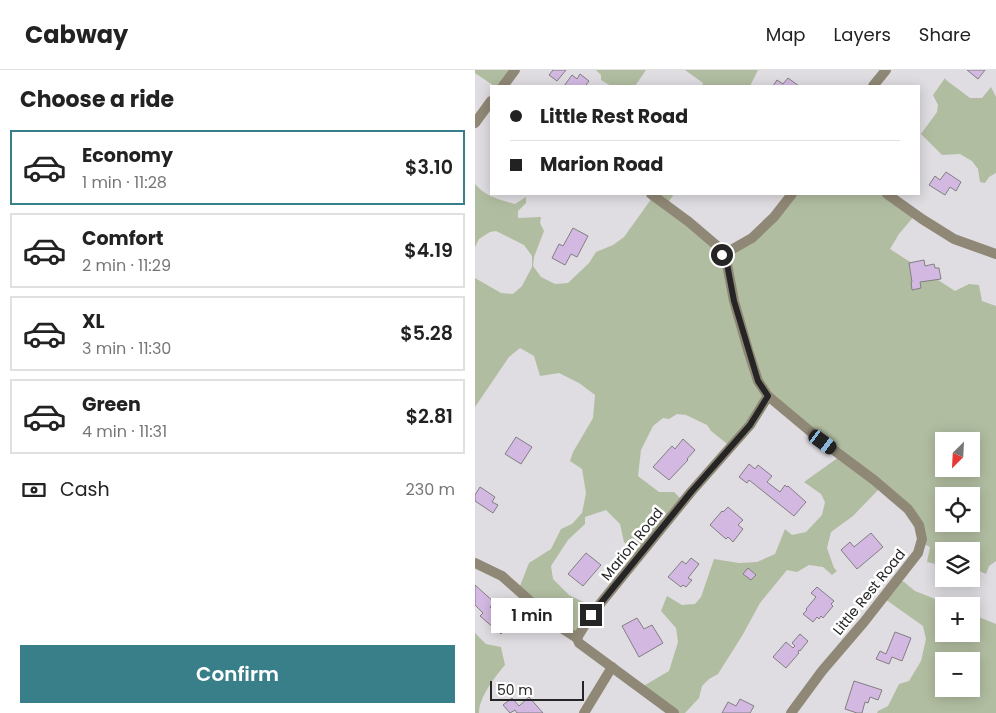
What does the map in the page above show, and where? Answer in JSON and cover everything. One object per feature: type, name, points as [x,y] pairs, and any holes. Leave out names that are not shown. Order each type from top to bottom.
[{"type":"street","points":[[504,85],[515,70]]},
{"type":"street","points":[[874,85],[886,70]]},
{"type":"street","points":[[475,123],[490,102]]},
{"type":"street","name":"Little Rest Road","points":[[652,195],[716,245],[722,255],[727,264],[734,301],[758,381],[768,396],[909,509],[919,525],[922,538],[918,553],[822,671],[791,713]]},
{"type":"street","points":[[722,255],[752,238],[774,217],[791,195]]},
{"type":"street","points":[[888,195],[954,239],[996,254]]},
{"type":"street","name":"Marion Road","points":[[577,638],[591,615],[691,492],[750,425],[768,396]]},
{"type":"street","points":[[475,563],[502,576],[557,624],[577,638],[579,643],[674,713]]},
{"type":"street","points":[[584,713],[612,667]]},
{"type":"green space","points":[[475,70],[515,70],[504,85],[493,85],[475,73]]},
{"type":"green space","points":[[596,70],[646,70],[636,85],[609,85],[601,80],[601,75]]},
{"type":"green space","points":[[685,70],[758,70],[750,85],[702,85],[703,83]]},
{"type":"green space","points":[[945,78],[970,98],[982,98],[991,87],[996,97],[996,173],[989,177],[985,183],[980,182],[978,169],[972,161],[960,154],[942,155],[921,134],[937,112],[938,105],[933,95]]},
{"type":"green space","points":[[475,184],[488,195],[515,204],[526,197],[526,203],[518,211],[518,218],[541,217],[540,223],[544,231],[534,257],[533,266],[541,277],[555,284],[568,283],[589,263],[596,252],[613,245],[624,237],[652,198],[648,195],[673,195],[667,204],[720,254],[753,239],[793,195],[887,195],[915,215],[899,234],[890,249],[955,291],[969,284],[979,285],[982,301],[996,306],[996,561],[989,566],[986,574],[980,572],[980,542],[935,542],[935,564],[927,562],[930,547],[922,543],[909,511],[880,488],[853,516],[831,532],[827,548],[834,568],[837,571],[832,575],[823,567],[809,565],[797,572],[787,570],[760,603],[718,674],[702,686],[699,698],[685,713],[673,713],[640,688],[669,671],[678,642],[676,628],[661,611],[667,596],[682,605],[695,604],[701,597],[714,559],[739,563],[757,562],[775,554],[785,529],[792,535],[806,532],[822,515],[825,502],[821,494],[804,482],[839,457],[771,400],[731,447],[711,431],[707,425],[686,415],[677,414],[669,419],[663,418],[653,426],[641,450],[638,476],[659,492],[674,492],[684,502],[638,557],[624,542],[620,524],[606,510],[585,517],[585,524],[568,540],[551,566],[553,579],[569,595],[596,608],[577,639],[518,591],[529,563],[551,549],[561,529],[572,524],[582,513],[586,493],[582,469],[570,461],[573,452],[593,418],[595,395],[579,383],[559,373],[540,376],[534,356],[520,348],[509,357],[475,407],[475,278],[501,293],[513,294],[522,286],[532,267],[532,256],[524,245],[496,231],[490,232],[479,239],[475,247]]},
{"type":"green space","points":[[900,580],[915,591],[935,599],[935,642],[980,642],[980,618],[996,624],[996,713],[877,713],[888,706],[899,684],[909,681],[921,661],[926,639],[923,626],[885,599]]},
{"type":"green space","points":[[475,633],[486,644],[501,647],[505,665],[492,681],[482,700],[479,713],[475,713]]},
{"type":"building","points":[[553,70],[566,70],[557,81],[549,75]]},
{"type":"building","points":[[967,70],[985,70],[978,79]]},
{"type":"building","points":[[580,74],[589,81],[586,85],[565,85],[572,75],[577,79]]},
{"type":"building","points":[[788,78],[798,85],[774,85],[777,80],[783,84]]},
{"type":"building","points":[[946,172],[961,182],[956,191],[950,187],[945,195],[929,185],[935,176],[940,180]]},
{"type":"building","points":[[573,228],[588,236],[577,257],[571,254],[565,265],[552,258],[559,244],[563,246]]},
{"type":"building","points":[[924,260],[925,266],[934,264],[935,268],[939,268],[941,279],[920,282],[921,288],[912,290],[909,263]]},
{"type":"building","points":[[516,437],[532,447],[521,464],[505,454]]},
{"type":"building","points":[[683,439],[695,450],[669,480],[653,467],[672,446],[675,449]]},
{"type":"building","points":[[749,464],[755,469],[758,465],[772,476],[767,482],[780,492],[785,485],[788,486],[806,502],[794,516],[749,480],[747,483],[739,477]]},
{"type":"building","points":[[480,487],[495,497],[492,502],[498,505],[493,513],[475,501],[475,495]]},
{"type":"building","points":[[728,507],[743,520],[738,525],[743,529],[733,542],[728,537],[726,539],[710,525]]},
{"type":"building","points":[[871,533],[883,547],[857,569],[841,550],[850,542],[854,547]]},
{"type":"building","points":[[586,553],[601,565],[583,586],[568,574]]},
{"type":"building","points":[[691,558],[699,564],[688,578],[692,580],[686,587],[683,585],[681,587],[668,577],[682,561],[686,564]]},
{"type":"building","points":[[748,568],[756,575],[751,580],[743,574]]},
{"type":"building","points":[[475,585],[494,602],[490,607],[510,624],[501,634],[480,616],[483,613],[475,605]]},
{"type":"building","points":[[817,587],[834,601],[831,604],[833,606],[823,618],[821,616],[819,619],[817,617],[813,622],[803,614],[816,597],[811,593]]},
{"type":"building","points":[[637,618],[644,629],[652,625],[663,643],[639,657],[622,626]]},
{"type":"building","points":[[895,632],[911,638],[902,661],[892,657],[889,664],[876,659],[880,651],[886,654]]},
{"type":"building","points":[[800,634],[808,641],[786,668],[773,657],[786,642],[793,648],[795,646],[792,643]]},
{"type":"building","points":[[854,681],[882,690],[878,700],[870,697],[868,703],[865,702],[862,713],[845,709]]},
{"type":"building","points":[[529,697],[543,713],[517,713],[515,710],[510,713],[503,705],[512,698],[519,706]]},
{"type":"building","points":[[740,699],[754,706],[750,713],[722,713],[728,702],[736,706]]},
{"type":"route","points":[[591,615],[691,492],[750,425],[768,396],[758,381],[734,301],[727,264],[722,255]]}]
